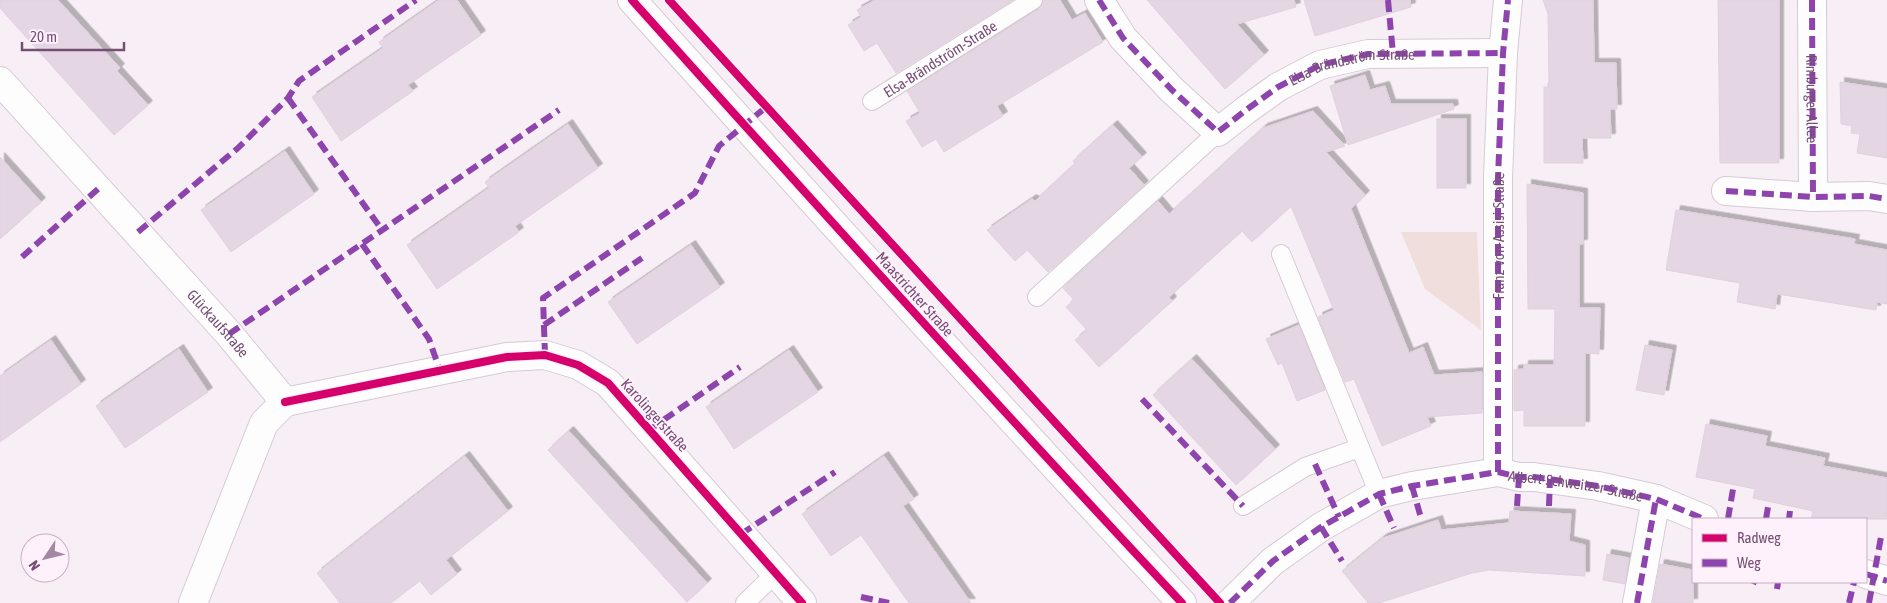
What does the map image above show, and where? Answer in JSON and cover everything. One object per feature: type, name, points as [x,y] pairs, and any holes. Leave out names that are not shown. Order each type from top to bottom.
[{"type":"street","name":"Maastrichter Straße","points":[[632,0],[994,402],[1182,603]]},
{"type":"street","points":[[1098,0],[1123,38],[1172,90],[1218,132]]},
{"type":"street","name":"Franz-von-Assisi-Straße","points":[[1498,472],[1498,178],[1503,53],[1508,0]]},
{"type":"street","name":"Rimburger Allee","points":[[1812,0],[1813,197]]},
{"type":"street","name":"Elsa-Brändström-Straße","points":[[1218,132],[1278,87],[1320,65],[1368,54],[1503,53]]},
{"type":"street","name":"Glückaufstraße","points":[[0,80],[229,334],[285,402]]},
{"type":"street","points":[[1726,191],[1813,197],[1869,196],[1887,199]]},
{"type":"street","name":"Karolingerstraße","points":[[285,402],[507,357],[545,354],[578,364],[608,384],[802,603]]},
{"type":"street","points":[[193,603],[264,423],[285,402]]},
{"type":"street","name":"Albert-Schweitzer-Straße","points":[[1230,603],[1273,561],[1321,528],[1379,494],[1412,486],[1498,472],[1518,478],[1550,479],[1598,486],[1656,499],[1702,518]]},
{"type":"street","name":"Albert-Schweitzer-Straße","points":[[1637,603],[1656,499]]},
{"type":"street","points":[[1867,574],[1887,581]]},
{"type":"lane","name":"Elsa-Brändström-Straße","points":[[872,101],[1033,0]]},
{"type":"lane","name":"Elsa-Brändström-Straße","points":[[1037,297],[1218,132]]},
{"type":"lane","points":[[1281,254],[1379,494]]},
{"type":"lane","points":[[1242,506],[1305,467],[1359,448]]},
{"type":"lane","points":[[745,603],[776,573]]},
{"type":"shaded area","points":[[1401,232],[1477,232],[1481,330],[1425,289]]},
{"type":"building","points":[[0,0],[58,0],[120,68],[117,71],[148,105],[114,135],[0,8]]},
{"type":"building","points":[[439,0],[457,0],[481,35],[408,85],[413,91],[341,141],[312,97],[383,48],[379,42]]},
{"type":"building","points":[[875,0],[1013,0],[896,73],[877,43],[864,51],[848,25],[861,17],[857,10]]},
{"type":"building","points":[[1044,0],[1060,0],[1072,20],[1085,13],[1103,42],[997,106],[1003,116],[944,152],[936,139],[922,147],[906,121],[920,113],[907,91],[1039,9]]},
{"type":"building","points":[[1147,0],[1294,0],[1296,7],[1237,24],[1264,55],[1225,89]]},
{"type":"building","points":[[1304,0],[1410,0],[1411,7],[1315,36]]},
{"type":"building","points":[[1543,0],[1593,0],[1594,63],[1616,63],[1617,109],[1610,109],[1611,138],[1582,138],[1583,163],[1544,163],[1544,87],[1549,87],[1548,14]]},
{"type":"building","points":[[1718,0],[1779,0],[1779,163],[1720,163]]},
{"type":"building","points":[[1365,75],[1370,90],[1385,86],[1391,104],[1453,104],[1454,109],[1348,145],[1330,86]]},
{"type":"building","points":[[1840,82],[1887,89],[1887,158],[1857,153],[1860,134],[1851,133],[1852,126],[1841,124]]},
{"type":"building","points":[[1313,111],[1345,146],[1326,152],[1365,195],[1351,209],[1409,353],[1423,347],[1434,375],[1482,372],[1482,413],[1427,417],[1431,426],[1382,446],[1354,379],[1345,382],[1318,317],[1334,310],[1291,206],[1252,242],[1242,231],[1169,297],[1172,301],[1099,367],[1075,340],[1087,330],[1066,307],[1074,300],[1063,288],[1158,201],[1169,214],[1263,128]]},
{"type":"building","points":[[1437,119],[1466,119],[1466,188],[1437,188]]},
{"type":"building","points":[[568,124],[598,168],[515,226],[519,232],[437,289],[407,245],[489,188],[485,182]]},
{"type":"building","points":[[1113,125],[1142,157],[1129,168],[1144,185],[1048,272],[1027,250],[1015,261],[987,230],[1032,199],[1035,201],[1075,164],[1073,161]]},
{"type":"building","points":[[285,151],[314,194],[231,252],[201,210]]},
{"type":"building","points":[[0,157],[41,202],[0,239]]},
{"type":"building","points":[[1527,184],[1583,193],[1583,244],[1579,244],[1579,308],[1600,308],[1599,354],[1585,353],[1585,426],[1524,426],[1524,410],[1514,411],[1514,370],[1524,369],[1524,365],[1554,365],[1555,309],[1528,309]]},
{"type":"building","points":[[1676,210],[1855,239],[1854,244],[1887,250],[1887,304],[1877,302],[1876,310],[1777,294],[1775,309],[1737,302],[1740,283],[1666,270]]},
{"type":"building","points":[[691,245],[720,287],[637,344],[608,302]]},
{"type":"building","points":[[1299,325],[1325,390],[1297,401],[1282,363],[1278,365],[1266,339]]},
{"type":"building","points":[[51,340],[81,384],[0,442],[0,376]]},
{"type":"building","points":[[1645,345],[1672,350],[1664,395],[1636,390]]},
{"type":"building","points":[[179,349],[208,392],[125,448],[96,406]]},
{"type":"building","points":[[789,350],[818,392],[734,449],[706,407]]},
{"type":"building","points":[[1192,359],[1275,449],[1236,485],[1153,395]]},
{"type":"building","points":[[1706,424],[1767,436],[1765,446],[1825,458],[1823,466],[1887,478],[1887,519],[1811,518],[1813,511],[1753,498],[1755,489],[1696,477]]},
{"type":"building","points":[[569,431],[707,583],[687,602],[548,450]]},
{"type":"building","points":[[465,456],[508,511],[446,560],[457,574],[431,595],[420,581],[391,603],[340,603],[317,573]]},
{"type":"building","points":[[884,456],[914,499],[903,506],[971,603],[909,603],[861,535],[831,556],[802,514]]},
{"type":"building","points":[[1510,511],[1571,514],[1569,541],[1585,545],[1585,576],[1489,570],[1472,573],[1379,603],[1368,603],[1342,571],[1383,538],[1438,520],[1441,530],[1509,523]]},
{"type":"building","points":[[1607,554],[1629,558],[1625,584],[1603,580]]},
{"type":"building","points":[[1660,564],[1692,570],[1693,603],[1653,603]]},
{"type":"marked path","points":[[138,232],[238,148],[288,98],[299,81],[416,0]]},
{"type":"marked path","points":[[1099,0],[1123,38],[1172,90],[1218,132],[1278,87],[1320,65],[1368,54],[1503,53]]},
{"type":"marked path","points":[[1388,0],[1393,54]]},
{"type":"marked path","points":[[1498,472],[1498,178],[1503,53],[1508,0]]},
{"type":"marked path","points":[[1812,0],[1813,197]]},
{"type":"marked path","points":[[288,98],[382,230]]},
{"type":"marked path","points":[[545,355],[543,298],[695,193],[719,146],[765,108]]},
{"type":"marked path","points":[[229,334],[559,110]]},
{"type":"marked path","points":[[22,257],[98,189]]},
{"type":"marked path","points":[[1726,191],[1813,197],[1869,196],[1887,199]]},
{"type":"marked path","points":[[362,244],[429,339],[440,371]]},
{"type":"marked path","points":[[544,325],[642,258]]},
{"type":"marked path","points":[[649,430],[740,367]]},
{"type":"marked path","points":[[1142,399],[1243,506]]},
{"type":"marked path","points":[[1315,464],[1339,517]]},
{"type":"marked path","points":[[741,534],[835,472]]},
{"type":"marked path","points":[[1230,603],[1273,561],[1321,527],[1379,494],[1412,486],[1498,472],[1519,477],[1534,477],[1598,486],[1656,499],[1702,518]]},
{"type":"marked path","points":[[1517,506],[1519,477]]},
{"type":"marked path","points":[[1549,506],[1550,479]]},
{"type":"marked path","points":[[1412,486],[1421,518]]},
{"type":"marked path","points":[[1728,518],[1733,489]]},
{"type":"marked path","points":[[1379,494],[1394,528]]},
{"type":"marked path","points":[[1637,603],[1656,499]]},
{"type":"marked path","points":[[1766,518],[1768,507]]},
{"type":"marked path","points":[[1789,518],[1790,511]]},
{"type":"marked path","points":[[1321,527],[1342,561]]},
{"type":"marked path","points":[[1869,603],[1881,537]]},
{"type":"marked path","points":[[1867,574],[1887,581]]},
{"type":"marked path","points":[[1777,589],[1778,583]]},
{"type":"marked path","points":[[1849,603],[1854,583]]},
{"type":"marked path","points":[[861,597],[889,603]]},
{"type":"cycle path","points":[[632,0],[1043,454],[1182,603]]},
{"type":"cycle path","points":[[669,0],[1220,603]]},
{"type":"cycle path","points":[[285,402],[507,357],[545,355],[578,365],[608,383],[802,603]]}]
